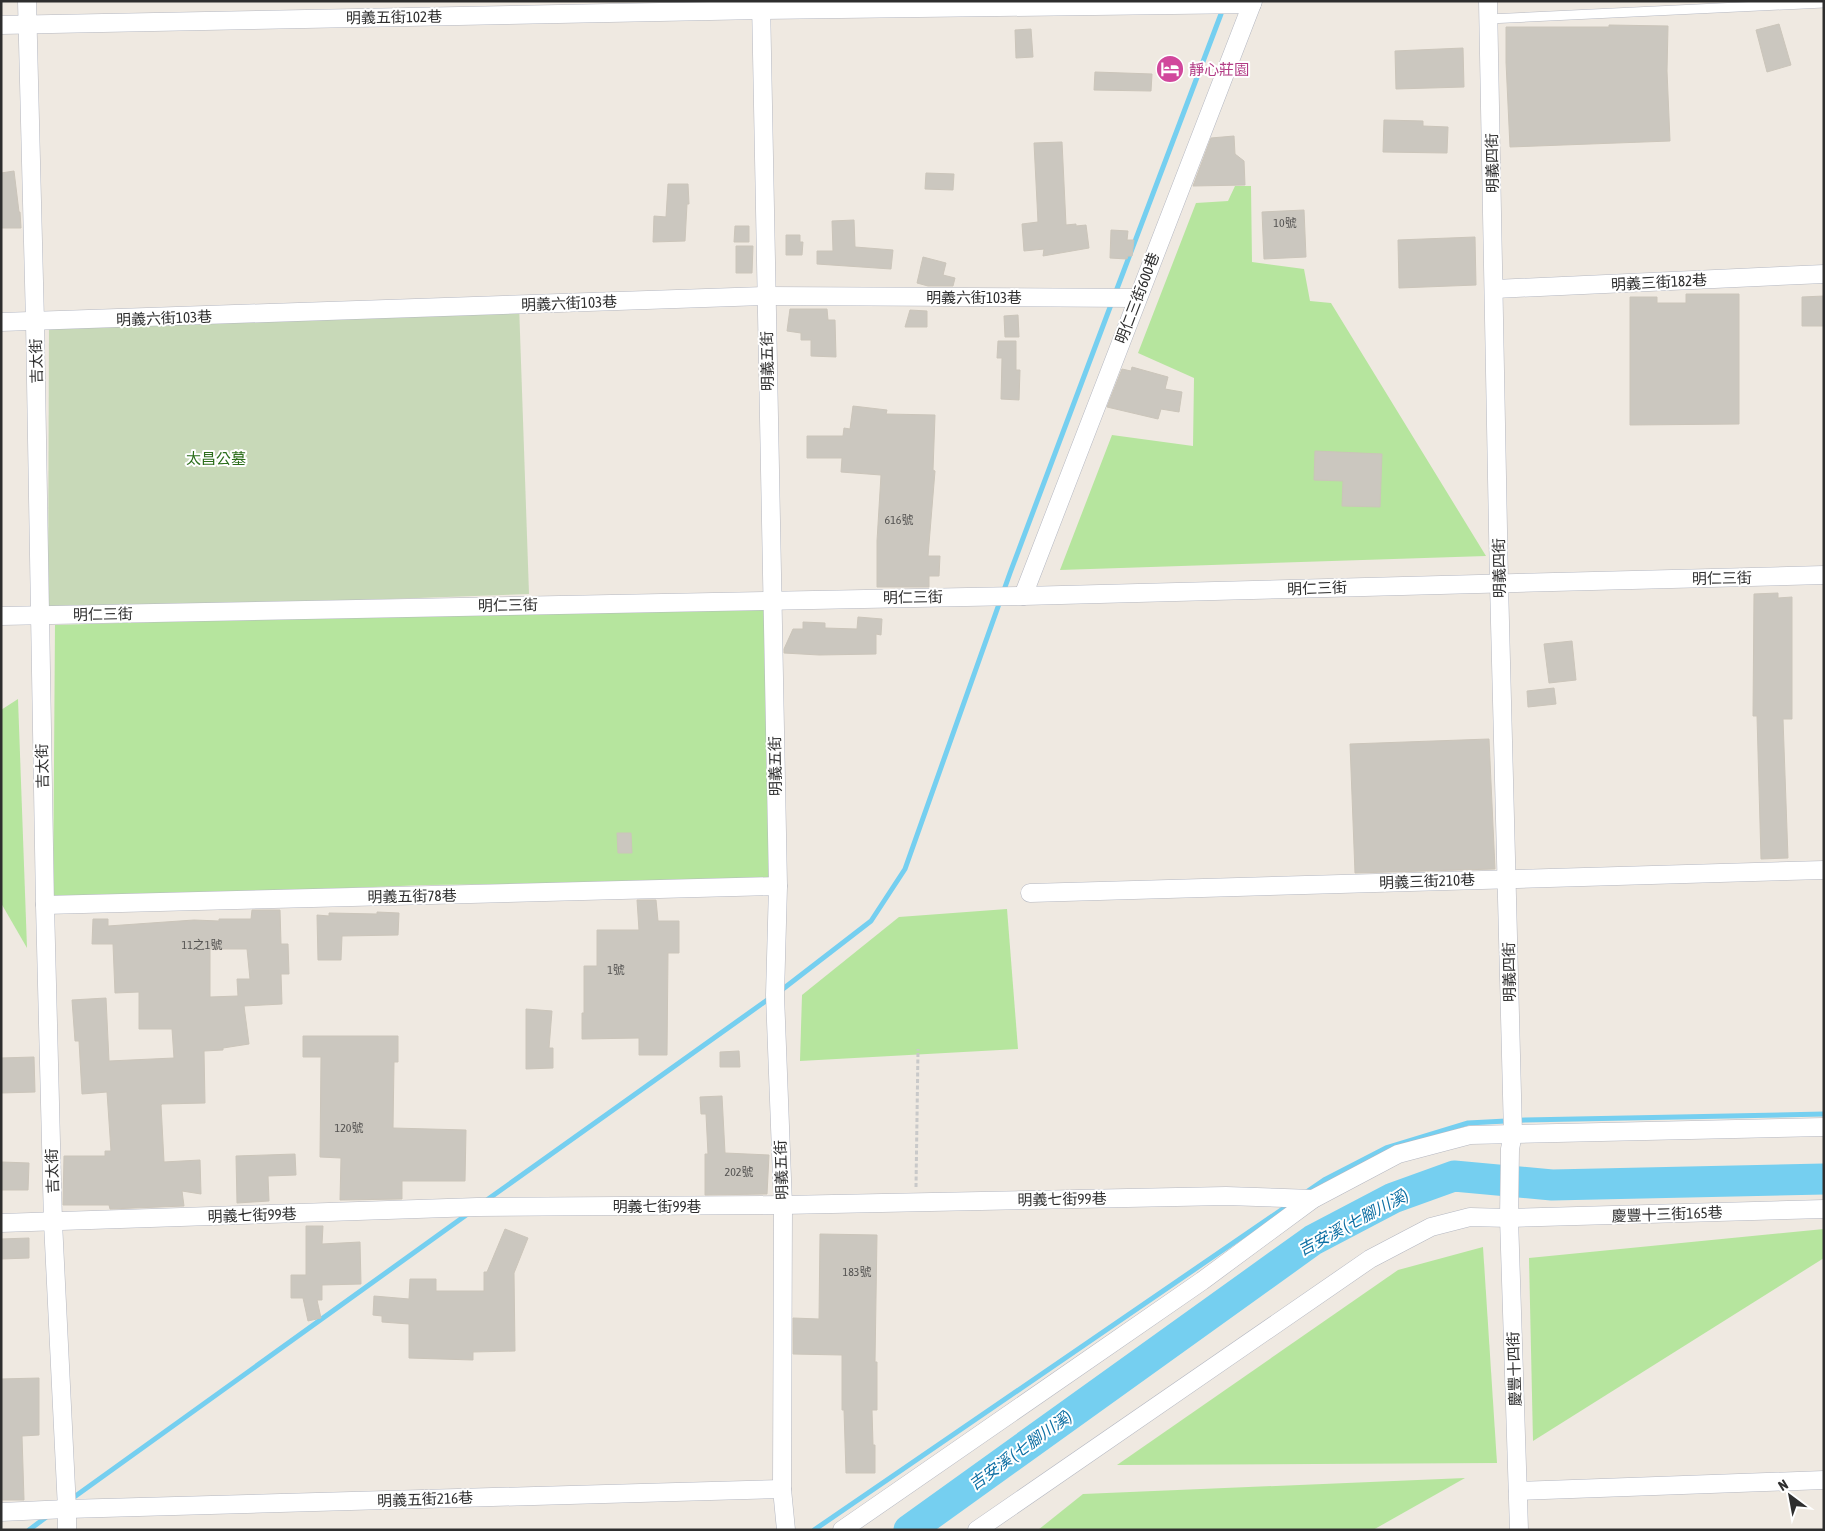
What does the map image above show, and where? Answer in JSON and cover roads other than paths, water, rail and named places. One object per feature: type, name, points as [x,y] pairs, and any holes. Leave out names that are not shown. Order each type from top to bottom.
[{"type":"street","name":"吉太街","points":[[27,1],[35,322],[45,905],[54,1222],[67,1530]]},
{"type":"street","name":"明義五街102巷","points":[[1,25],[761,5],[1252,2]]},
{"type":"street","name":"明仁三街600巷","points":[[1010,596],[1137,298],[1252,2]]},
{"type":"street","name":"明義五街","points":[[761,5],[778,886],[775,995],[783,1206],[782,1489],[786,1530]]},
{"type":"street","name":"明義四街","points":[[1488,10],[1512,1142],[1509,1213]]},
{"type":"street","name":"明義三街182巷","points":[[1494,289],[1824,274]]},
{"type":"street","name":"明義六街103巷","points":[[1,322],[766,296],[1137,298]]},
{"type":"street","name":"明仁三街","points":[[1,616],[1010,596],[1824,575]]},
{"type":"street","name":"明義三街210巷","points":[[1030,893],[1824,870]]},
{"type":"street","name":"明義五街78巷","points":[[45,905],[778,886]]},
{"type":"street","points":[[842,1530],[1202,1281],[1313,1199],[1398,1154],[1470,1134],[1512,1142],[1824,1127]]},
{"type":"street","name":"明義七街99巷","points":[[1,1223],[477,1207],[783,1206],[1226,1196],[1313,1199]]},
{"type":"street","name":"慶豐十三街165巷","points":[[977,1530],[1370,1259],[1431,1227],[1470,1217],[1509,1213],[1824,1209]]},
{"type":"street","name":"慶豐十四街","points":[[1509,1213],[1518,1530]]},
{"type":"street","points":[[1518,1490],[1824,1480]]},
{"type":"street","name":"明義五街216巷","points":[[1,1512],[782,1489]]},
{"type":"lane","points":[[1488,10],[1824,3]]},
{"type":"waterway","points":[[1115,294],[1221,14]]},
{"type":"waterway","points":[[779,992],[871,921],[905,869],[1010,573],[1112,302]]},
{"type":"waterway","points":[[484,1202],[770,998]]},
{"type":"waterway","points":[[1305,1193],[1324,1180],[1386,1148],[1468,1123],[1525,1120],[1824,1114]]},
{"type":"waterway","name":"吉安溪 (七腳川溪)","points":[[909,1530],[1313,1240],[1393,1198],[1454,1176],[1552,1185],[1824,1179]]},
{"type":"waterway","points":[[814,1530],[1290,1204]]},
{"type":"waterway","points":[[70,1500],[469,1213]]},
{"type":"waterway","points":[[29,1530],[49,1515]]},
{"type":"place","name":"靜心莊園","points":[[1170,69]]},
{"type":"park label","name":"太昌公墓","points":[[216,458]]}]
